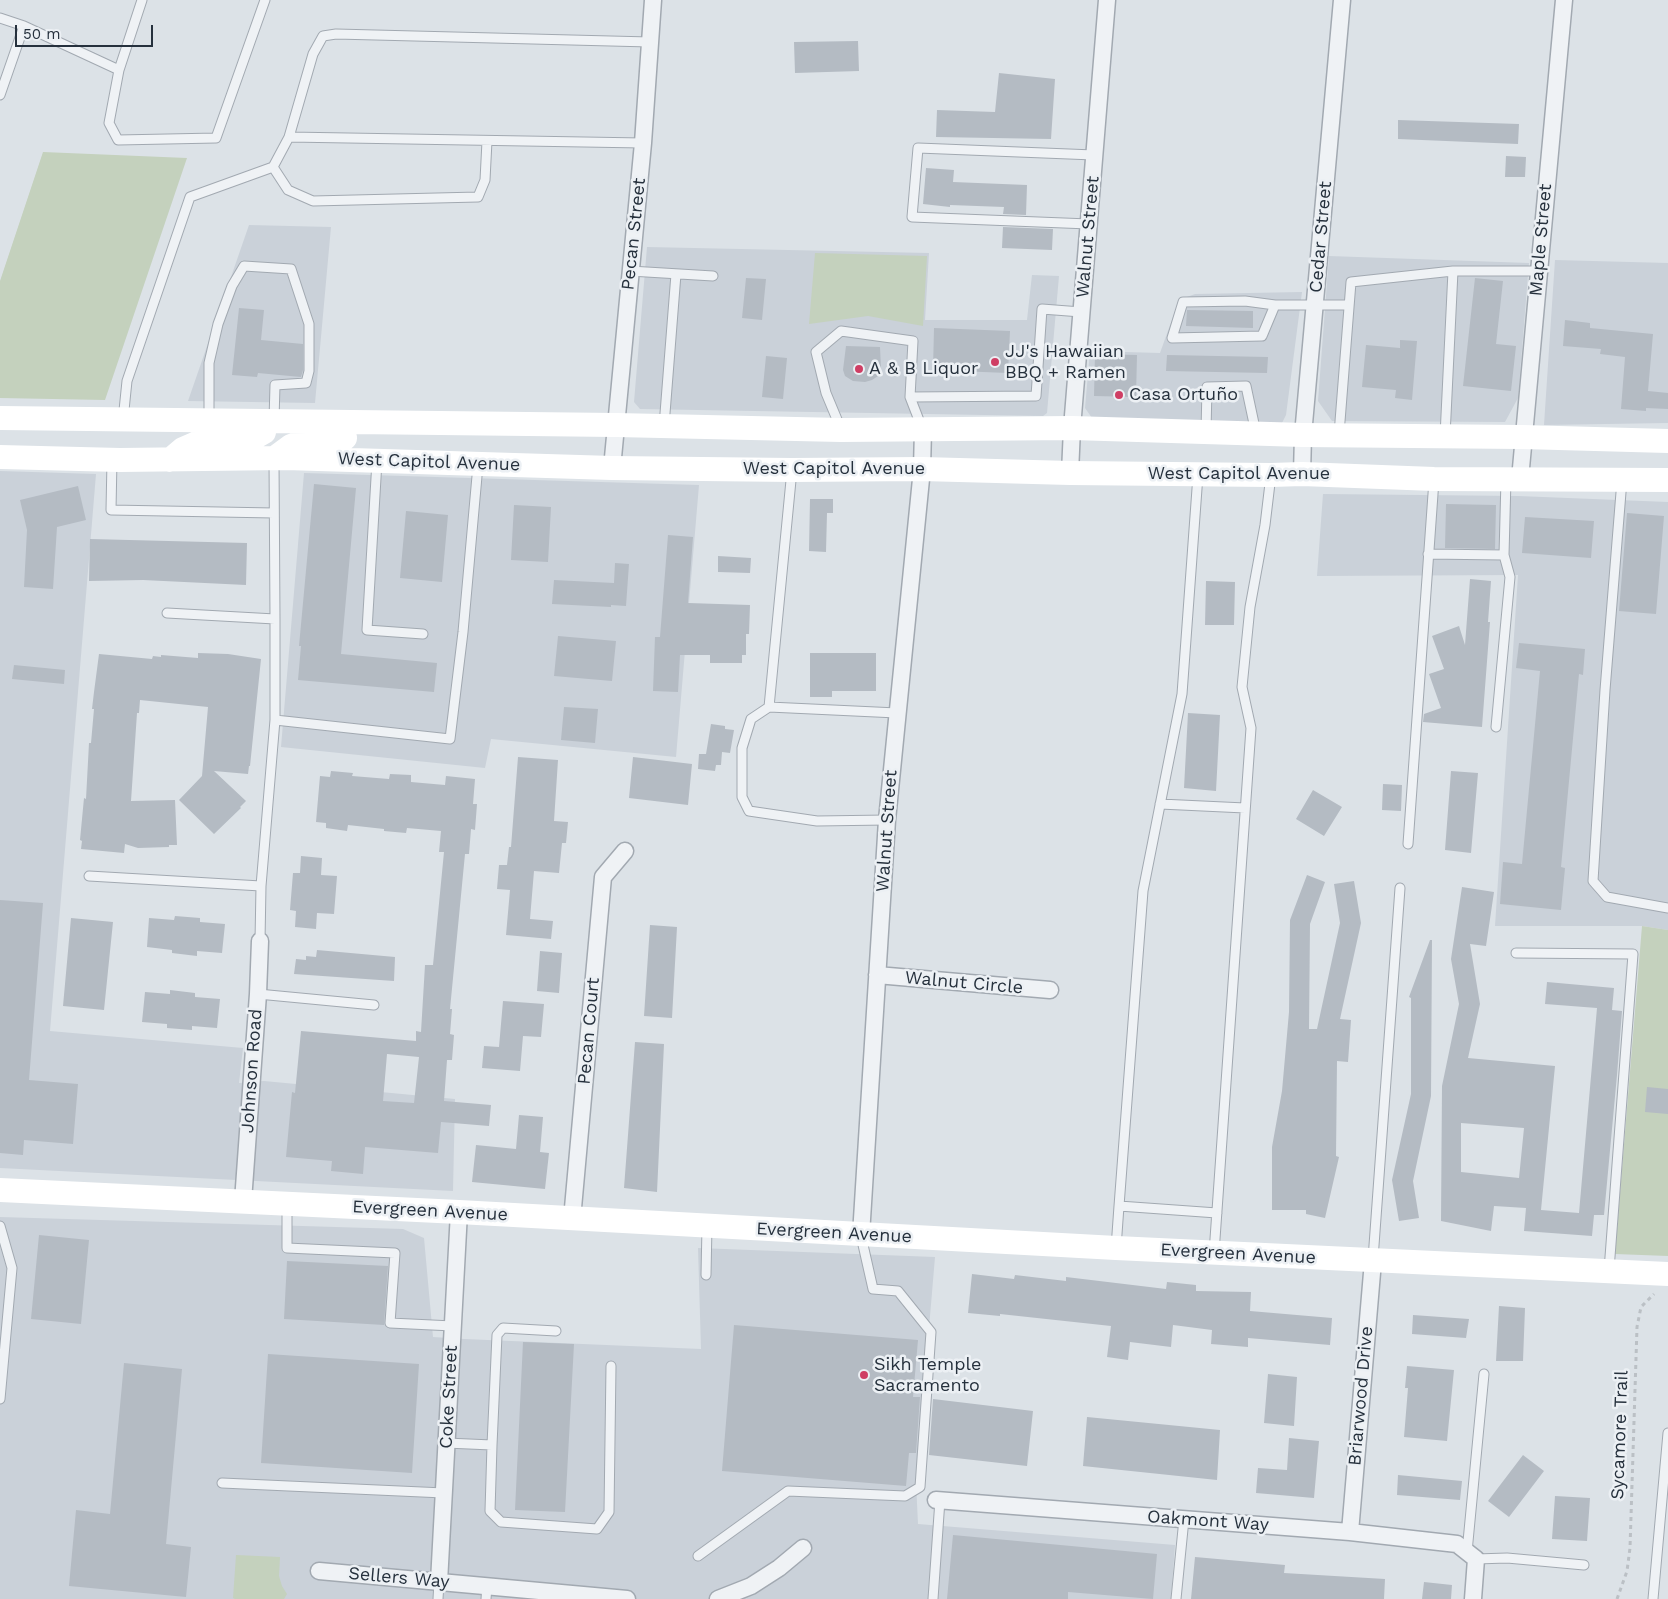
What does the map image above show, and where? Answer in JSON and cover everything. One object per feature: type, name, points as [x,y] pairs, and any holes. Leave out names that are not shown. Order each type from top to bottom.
[{"type":"main road","name":"West Capitol Avenue","points":[[0,418],[842,430],[1072,428],[1303,435],[1522,437],[1668,441]]},
{"type":"main road","points":[[169,460],[183,449],[206,439],[257,436],[266,431],[274,422]]},
{"type":"main road","points":[[274,458],[291,446],[319,437],[403,439],[421,436],[434,423]]},
{"type":"main road","name":"West Capitol Avenue","points":[[0,458],[112,460],[274,458],[612,468],[922,469],[1070,473],[1302,474],[1434,479],[1668,480]]},
{"type":"main road","name":"Evergreen Avenue","points":[[0,1190],[287,1203],[861,1235],[1608,1272],[1662,1283]]},
{"type":"street","name":"Pecan Street","points":[[612,468],[643,142],[653,0]]},
{"type":"street","name":"Walnut Street","points":[[1070,473],[1081,312],[1107,0]]},
{"type":"street","name":"Cedar Street","points":[[1302,474],[1303,435],[1342,0]]},
{"type":"street","name":"Maple Street","points":[[1513,479],[1522,437],[1564,0]]},
{"type":"street","name":"Walnut Street","points":[[861,1235],[887,820],[922,469],[923,429]]},
{"type":"street","name":"Pecan Court","points":[[572,1219],[603,877],[625,851]]},
{"type":"street","name":"Johnson Road","points":[[243,1201],[260,941]]},
{"type":"street","name":"Walnut Circle","points":[[877,975],[1050,990]]},
{"type":"street","name":"Coke Street","points":[[439,1582],[459,1212]]},
{"type":"street","name":"Briarwood Drive","points":[[1350,1532],[1373,1261]]},
{"type":"street","name":"Oakmont Way","points":[[938,1500],[1350,1532],[1457,1544],[1471,1555]]},
{"type":"street","points":[[718,1599],[751,1586],[780,1568],[803,1548]]},
{"type":"street","points":[[1471,1555],[1472,1599]]},
{"type":"street","name":"Sellers Way","points":[[319,1571],[439,1582],[486,1592],[628,1599]]},
{"type":"lane","points":[[142,0],[119,70],[109,123],[118,140],[216,138],[265,0]]},
{"type":"lane","points":[[0,18],[24,26],[119,70]]},
{"type":"lane","points":[[0,94],[24,26]]},
{"type":"lane","points":[[123,420],[127,381],[190,198],[273,167],[289,137],[313,54],[323,36],[336,34],[650,42]]},
{"type":"lane","points":[[289,137],[643,142]]},
{"type":"lane","points":[[273,167],[288,190],[313,200],[478,197],[485,180],[487,140]]},
{"type":"lane","points":[[1089,224],[912,217],[918,148],[1094,155]]},
{"type":"lane","points":[[209,421],[209,363],[218,324],[232,286],[244,266],[291,269],[309,324],[309,371],[306,383],[275,384],[274,422]]},
{"type":"lane","points":[[630,271],[713,276]]},
{"type":"lane","points":[[1445,436],[1453,271]]},
{"type":"lane","points":[[1339,435],[1351,282],[1453,271],[1538,271]]},
{"type":"lane","points":[[664,426],[676,274]]},
{"type":"lane","points":[[1275,305],[1262,336],[1172,338],[1183,302],[1245,300],[1275,305],[1349,305]]},
{"type":"lane","points":[[910,397],[1036,396],[1042,309],[1081,312]]},
{"type":"lane","points":[[842,430],[826,392],[816,352],[841,331],[913,341],[910,397],[923,429]]},
{"type":"lane","points":[[1206,432],[1207,387],[1246,386],[1256,433]]},
{"type":"lane","points":[[260,941],[261,886],[275,720],[274,458]]},
{"type":"lane","points":[[112,460],[111,510],[274,513]]},
{"type":"lane","points":[[377,461],[367,630],[423,634]]},
{"type":"lane","points":[[275,720],[450,739],[465,612],[478,464]]},
{"type":"lane","points":[[770,707],[792,470]]},
{"type":"lane","points":[[1116,1248],[1143,891],[1182,694],[1198,474]]},
{"type":"lane","points":[[1214,1253],[1251,728],[1242,686],[1250,608],[1265,525],[1271,475]]},
{"type":"lane","points":[[1408,844],[1434,479]]},
{"type":"lane","points":[[1496,727],[1510,577],[1504,555],[1513,479]]},
{"type":"lane","points":[[1622,480],[1605,690],[1593,881],[1607,897],[1668,908]]},
{"type":"lane","points":[[1428,554],[1504,555]]},
{"type":"lane","points":[[167,614],[275,620]]},
{"type":"lane","points":[[887,820],[817,821],[749,811],[742,797],[742,748],[751,719],[770,707],[897,713]]},
{"type":"lane","points":[[1160,804],[1245,808]]},
{"type":"lane","points":[[89,876],[261,886]]},
{"type":"lane","points":[[1373,1261],[1400,888]]},
{"type":"lane","points":[[1516,953],[1632,954],[1608,1272]]},
{"type":"lane","points":[[258,994],[374,1005]]},
{"type":"lane","points":[[287,1203],[287,1248],[395,1253],[390,1323],[453,1326]]},
{"type":"lane","points":[[1120,1206],[1217,1213]]},
{"type":"lane","points":[[706,1275],[707,1226]]},
{"type":"lane","points":[[0,1399],[12,1268],[1,1230]]},
{"type":"lane","points":[[698,1556],[788,1491],[905,1496],[920,1487],[931,1332],[898,1291],[873,1289],[861,1235]]},
{"type":"lane","points":[[556,1331],[503,1328],[497,1335],[490,1511],[501,1522],[597,1529],[609,1512],[611,1366]]},
{"type":"lane","points":[[1484,1374],[1471,1555],[1584,1565]]},
{"type":"lane","points":[[1653,1599],[1668,1433]]},
{"type":"lane","points":[[446,1443],[492,1445]]},
{"type":"lane","points":[[222,1483],[444,1494]]},
{"type":"lane","points":[[933,1599],[938,1500]]},
{"type":"lane","points":[[1176,1599],[1184,1519]]},
{"type":"lane","points":[[438,1599],[439,1582]]},
{"type":"path","name":"Sycamore Trail","points":[[1616,1599],[1627,1571],[1630,1548],[1637,1327],[1641,1307],[1662,1283]]},
{"type":"shaded area","points":[[249,225],[331,227],[315,403],[188,401]]},
{"type":"shaded area","points":[[647,247],[929,253],[925,320],[1027,320],[1032,275],[1059,276],[1047,413],[1043,416],[640,409],[634,402]]},
{"type":"shaded area","points":[[1329,256],[1529,263],[1518,398],[1505,422],[1332,421],[1318,401]]},
{"type":"shaded area","points":[[1555,260],[1668,263],[1668,423],[1544,425]]},
{"type":"shaded area","points":[[1302,292],[1286,415],[1282,423],[1092,418],[1085,408],[1090,351],[1160,353],[1179,300],[1195,294]]},
{"type":"shaded area","points":[[0,471],[96,474],[50,1031],[243,1048],[239,1083],[264,1081],[455,1099],[453,1191],[0,1168]]},
{"type":"shaded area","points":[[304,473],[699,485],[676,757],[491,739],[485,768],[281,747]]},
{"type":"shaded area","points":[[1323,494],[1518,496],[1668,502],[1668,930],[1642,926],[1495,926],[1518,575],[1317,576]]},
{"type":"shaded area","points":[[0,1217],[403,1229],[424,1238],[433,1337],[464,1339],[701,1349],[698,1248],[935,1257],[916,1482],[918,1524],[1175,1545],[1171,1599],[0,1599]]},
{"type":"green space","points":[[43,152],[187,158],[105,400],[0,398],[0,281]]},
{"type":"green space","points":[[815,253],[927,256],[923,326],[868,316],[809,324]]},
{"type":"green space","points":[[1642,926],[1668,930],[1668,1256],[1615,1254]]},
{"type":"green space","points":[[236,1555],[280,1557],[279,1576],[287,1594],[284,1599],[233,1598]]},
{"type":"building","points":[[858,41],[859,71],[795,73],[794,42]]},
{"type":"building","points":[[999,73],[1055,79],[1051,139],[936,137],[937,110],[995,112]]},
{"type":"building","points":[[1398,120],[1519,124],[1518,144],[1398,139]]},
{"type":"building","points":[[1506,156],[1526,157],[1525,177],[1505,177]]},
{"type":"building","points":[[926,168],[954,170],[953,182],[1027,185],[1026,215],[1003,214],[1004,207],[950,205],[950,207],[923,204]]},
{"type":"building","points":[[1003,227],[1053,229],[1052,250],[1002,248]]},
{"type":"building","points":[[746,278],[766,279],[762,320],[742,318]]},
{"type":"building","points":[[1475,278],[1503,281],[1496,344],[1516,346],[1511,391],[1463,386]]},
{"type":"building","points":[[239,308],[264,310],[261,340],[303,344],[303,370],[301,377],[258,373],[257,377],[232,375]]},
{"type":"building","points":[[1187,310],[1253,311],[1253,328],[1186,326]]},
{"type":"building","points":[[1565,320],[1590,323],[1590,328],[1653,334],[1648,391],[1668,393],[1668,409],[1646,408],[1646,411],[1621,409],[1625,357],[1600,354],[1601,349],[1563,346]]},
{"type":"building","points":[[934,328],[1010,331],[1008,373],[933,370]]},
{"type":"building","points":[[1400,340],[1417,341],[1412,400],[1395,398],[1396,390],[1362,387],[1366,345],[1400,348]]},
{"type":"building","points":[[846,346],[880,347],[881,369],[878,376],[865,382],[853,381],[845,376],[843,370]]},
{"type":"building","points":[[1095,354],[1137,355],[1136,397],[1094,396]]},
{"type":"building","points":[[1167,355],[1268,357],[1267,373],[1166,371]]},
{"type":"building","points":[[766,356],[787,358],[783,399],[762,397]]},
{"type":"building","points":[[314,484],[356,488],[341,654],[437,663],[434,692],[298,680],[301,646],[299,646]]},
{"type":"building","points":[[78,486],[86,520],[57,527],[53,589],[24,587],[27,530],[20,500]]},
{"type":"building","points":[[810,499],[833,499],[833,513],[827,513],[826,552],[809,551]]},
{"type":"building","points":[[1446,504],[1496,505],[1495,549],[1445,548]]},
{"type":"building","points":[[514,505],[551,507],[548,562],[511,560]]},
{"type":"building","points":[[406,511],[448,515],[442,582],[400,578]]},
{"type":"building","points":[[1627,513],[1664,516],[1656,614],[1619,611]]},
{"type":"building","points":[[1525,517],[1594,521],[1591,558],[1522,553]]},
{"type":"building","points":[[668,535],[693,537],[688,603],[750,605],[749,634],[746,634],[746,655],[742,655],[742,663],[710,663],[710,655],[680,655],[678,692],[653,691],[655,637],[660,637]]},
{"type":"building","points":[[90,539],[247,543],[246,585],[143,580],[89,581]]},
{"type":"building","points":[[718,556],[751,558],[750,573],[718,572]]},
{"type":"building","points":[[615,563],[629,564],[626,606],[552,604],[554,580],[614,583]]},
{"type":"building","points":[[1470,579],[1491,581],[1488,622],[1490,622],[1482,727],[1423,722],[1424,714],[1441,708],[1429,674],[1444,669],[1432,636],[1459,626],[1465,645]]},
{"type":"building","points":[[1206,581],[1235,582],[1234,625],[1205,625]]},
{"type":"building","points":[[558,636],[616,641],[612,681],[554,676]]},
{"type":"building","points":[[1519,643],[1585,649],[1583,675],[1579,674],[1561,867],[1565,868],[1561,910],[1500,904],[1503,862],[1522,864],[1540,671],[1516,668]]},
{"type":"building","points":[[198,653],[228,654],[261,659],[248,774],[214,771],[246,801],[214,834],[179,800],[202,776],[208,707],[140,700],[139,713],[137,713],[131,801],[175,800],[177,845],[138,848],[125,844],[124,853],[81,849],[82,841],[80,840],[84,798],[86,799],[89,743],[91,743],[94,709],[92,709],[99,654],[152,659],[153,656],[161,657],[161,655],[198,658]]},
{"type":"building","points":[[810,653],[876,653],[876,691],[832,691],[832,697],[810,697]]},
{"type":"building","points":[[14,665],[65,670],[64,684],[12,679]]},
{"type":"building","points":[[564,707],[598,709],[595,743],[561,740]]},
{"type":"building","points":[[1188,713],[1220,715],[1216,791],[1184,788]]},
{"type":"building","points":[[711,724],[725,726],[725,729],[734,730],[730,753],[722,752],[721,765],[716,765],[715,771],[698,769],[699,754],[706,754]]},
{"type":"building","points":[[518,757],[558,760],[554,821],[568,822],[566,843],[562,843],[559,873],[534,871],[530,919],[553,921],[551,939],[506,935],[510,890],[497,889],[499,865],[507,865],[509,847],[511,847]]},
{"type":"building","points":[[633,757],[692,764],[688,805],[629,798]]},
{"type":"building","points":[[331,771],[353,773],[352,776],[389,779],[390,774],[411,775],[411,782],[445,785],[446,776],[475,779],[473,804],[477,804],[475,830],[471,829],[469,854],[465,854],[450,1009],[452,1009],[450,1034],[454,1035],[452,1060],[447,1060],[444,1101],[491,1105],[489,1126],[441,1122],[438,1153],[365,1147],[363,1174],[331,1171],[332,1161],[286,1157],[292,1092],[295,1093],[301,1031],[416,1041],[416,1031],[421,1032],[425,965],[433,965],[444,852],[439,852],[441,831],[407,828],[406,833],[348,825],[347,831],[326,828],[326,823],[316,822],[320,776],[330,777]],"holes":[[[387,1054],[419,1057],[414,1103],[383,1101]]]},
{"type":"building","points":[[1451,771],[1478,773],[1471,853],[1445,850]]},
{"type":"building","points":[[1383,784],[1402,785],[1401,811],[1382,810]]},
{"type":"building","points":[[1313,790],[1342,807],[1324,836],[1296,819]]},
{"type":"building","points":[[301,856],[322,858],[321,875],[337,876],[334,914],[317,913],[316,929],[295,927],[296,911],[290,910],[293,873],[300,873]]},
{"type":"building","points":[[1307,875],[1325,882],[1310,924],[1309,1029],[1317,1029],[1340,923],[1334,884],[1354,881],[1361,923],[1340,1019],[1351,1020],[1348,1062],[1337,1061],[1336,1156],[1339,1157],[1325,1218],[1306,1214],[1306,1210],[1272,1210],[1272,1147],[1282,1091],[1289,1012],[1290,920]]},
{"type":"building","points":[[1462,887],[1494,892],[1486,946],[1470,944],[1480,1004],[1468,1058],[1555,1066],[1541,1210],[1579,1213],[1597,1008],[1545,1004],[1547,982],[1614,988],[1612,1010],[1622,1011],[1617,1075],[1604,1215],[1594,1215],[1592,1236],[1524,1231],[1526,1208],[1494,1206],[1491,1231],[1441,1221],[1442,1086],[1459,1004],[1451,959]],"holes":[[[1461,1123],[1524,1128],[1519,1178],[1461,1172]]]},
{"type":"building","points":[[0,900],[43,903],[29,1080],[78,1084],[73,1144],[24,1140],[23,1155],[0,1153]]},
{"type":"building","points":[[175,916],[200,918],[200,922],[225,924],[222,953],[197,951],[197,956],[147,947],[149,918],[174,920]]},
{"type":"building","points":[[71,918],[113,922],[104,1010],[63,1006]]},
{"type":"building","points":[[650,925],[677,927],[672,1018],[644,1016]]},
{"type":"building","points":[[1430,940],[1432,940],[1431,1096],[1413,1181],[1419,1218],[1399,1221],[1392,1180],[1411,1094],[1411,998],[1409,997]]},
{"type":"building","points":[[317,950],[395,957],[394,981],[294,974],[296,959],[306,960],[306,956],[316,957]]},
{"type":"building","points":[[540,951],[562,953],[559,993],[537,991]]},
{"type":"building","points":[[170,990],[195,993],[195,997],[220,999],[217,1028],[192,1026],[192,1030],[167,1028],[167,1024],[142,1022],[145,992],[170,994]]},
{"type":"building","points":[[503,1001],[544,1004],[541,1037],[523,1036],[520,1071],[482,1068],[484,1046],[499,1047]]},
{"type":"building","points":[[635,1042],[664,1044],[657,1192],[624,1188]]},
{"type":"building","points":[[1647,1087],[1668,1089],[1668,1114],[1645,1112]]},
{"type":"building","points":[[519,1115],[543,1117],[540,1152],[549,1153],[545,1189],[472,1182],[476,1145],[516,1149]]},
{"type":"building","points":[[39,1235],[89,1240],[81,1324],[31,1319]]},
{"type":"building","points":[[287,1261],[388,1266],[384,1325],[284,1319]]},
{"type":"building","points":[[972,1274],[1014,1279],[1015,1275],[1066,1281],[1066,1277],[1166,1289],[1167,1282],[1196,1285],[1196,1291],[1251,1292],[1250,1311],[1332,1318],[1330,1345],[1248,1338],[1248,1347],[1211,1344],[1212,1330],[1173,1325],[1171,1347],[1130,1342],[1128,1360],[1107,1357],[1111,1326],[1000,1314],[1000,1316],[968,1313]]},
{"type":"building","points":[[1499,1306],[1525,1308],[1523,1361],[1496,1361]]},
{"type":"building","points":[[1413,1315],[1469,1319],[1466,1338],[1412,1334]]},
{"type":"building","points":[[734,1325],[918,1340],[913,1397],[920,1397],[916,1453],[909,1453],[906,1486],[722,1471]]},
{"type":"building","points":[[523,1342],[574,1344],[565,1512],[515,1510]]},
{"type":"building","points":[[268,1354],[419,1364],[412,1473],[261,1463]]},
{"type":"building","points":[[124,1363],[182,1369],[166,1544],[191,1547],[186,1597],[69,1586],[76,1510],[110,1514]]},
{"type":"building","points":[[1407,1366],[1454,1370],[1447,1441],[1404,1437],[1408,1388],[1405,1388]]},
{"type":"building","points":[[1268,1374],[1297,1377],[1294,1426],[1264,1423]]},
{"type":"building","points":[[933,1399],[1033,1411],[1027,1466],[929,1455]]},
{"type":"building","points":[[1087,1417],[1220,1430],[1217,1480],[1083,1466]]},
{"type":"building","points":[[1289,1438],[1319,1441],[1314,1498],[1256,1493],[1258,1468],[1287,1470]]},
{"type":"building","points":[[1523,1455],[1544,1471],[1509,1517],[1488,1501]]},
{"type":"building","points":[[1398,1475],[1462,1481],[1460,1500],[1397,1495]]},
{"type":"building","points":[[1555,1496],[1590,1498],[1587,1541],[1552,1539]]},
{"type":"building","points":[[953,1535],[1157,1554],[1153,1599],[1068,1592],[1068,1599],[947,1599]]},
{"type":"building","points":[[1195,1557],[1285,1565],[1284,1573],[1385,1579],[1384,1599],[1191,1599]]},
{"type":"building","points":[[1424,1582],[1452,1585],[1451,1599],[1422,1599]]},
{"type":"place","name":"JJ's Hawaiian BBQ + Ramen","points":[[995,362]]},
{"type":"place","name":"A & B Liquor","points":[[859,369]]},
{"type":"place","name":"Casa Ortuño","points":[[1119,395]]},
{"type":"place","name":"Sikh Temple Sacramento","points":[[864,1375]]}]
